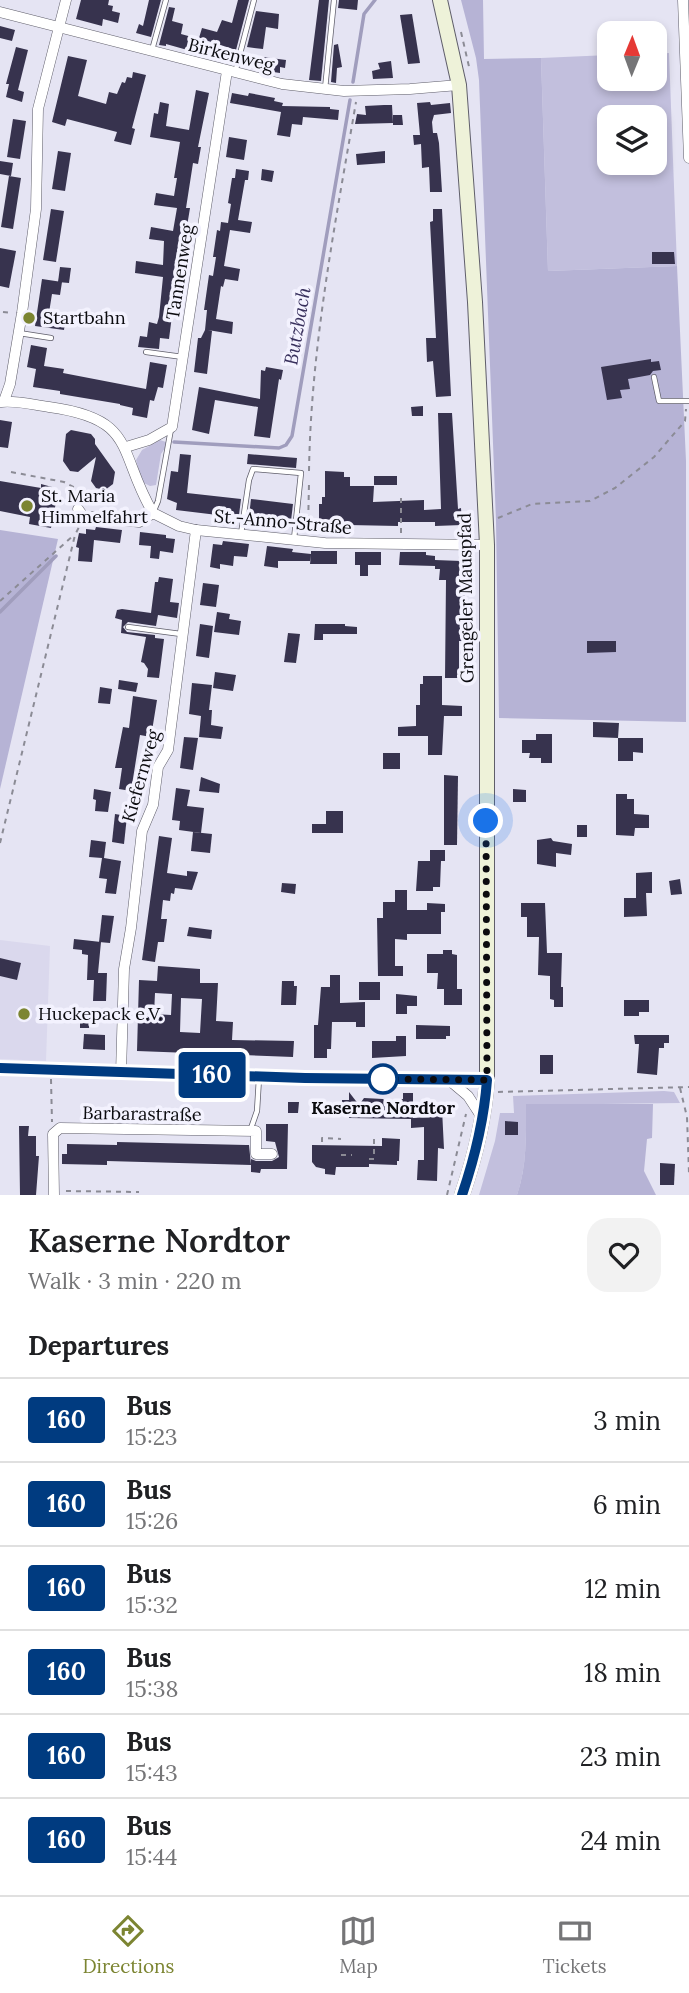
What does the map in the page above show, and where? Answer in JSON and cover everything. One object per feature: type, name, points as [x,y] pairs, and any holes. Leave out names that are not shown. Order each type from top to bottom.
[{"type":"main road","name":"Grengeler Mauspfad","points":[[440,0],[459,85],[475,302],[487,545],[487,1080],[483,1120],[462,1195]]},
{"type":"street","points":[[66,0],[38,109],[36,209],[10,384],[2,402],[74,410],[93,417],[120,438],[153,513],[139,522],[80,513]]},
{"type":"street","points":[[683,0],[689,158]]},
{"type":"street","name":"Birkenweg","points":[[0,12],[282,84],[359,91],[459,85]]},
{"type":"street","name":"Tannenweg","points":[[172,427],[231,72]]},
{"type":"street","points":[[126,447],[149,440],[172,427]]},
{"type":"street","name":"St.-Anno-Straße","points":[[153,513],[179,526],[196,530],[308,542],[487,545]]},
{"type":"street","name":"Kiefernweg","points":[[121,1073],[124,969],[137,883],[138,856],[142,831],[153,806],[158,767],[168,750],[196,530]]},
{"type":"street","points":[[0,1068],[259,1077],[487,1080]]},
{"type":"street","points":[[449,1080],[468,1096],[483,1120]]},
{"type":"street","name":"Barbarastraße","points":[[53,1134],[60,1128],[250,1131]]},
{"type":"street","points":[[250,1131],[256,1131],[256,1154],[272,1154]]},
{"type":"street","points":[[53,1134],[54,1193]]},
{"type":"lane","points":[[152,52],[166,0]]},
{"type":"lane","points":[[231,72],[254,0]]},
{"type":"lane","points":[[325,89],[334,0]]},
{"type":"lane","points":[[19,332],[51,338]]},
{"type":"lane","points":[[146,352],[183,357]]},
{"type":"lane","points":[[654,377],[659,401],[689,401]]},
{"type":"lane","points":[[153,513],[172,427]]},
{"type":"lane","points":[[241,535],[253,469],[301,473],[294,540]]},
{"type":"lane","points":[[128,627],[181,634]]},
{"type":"lane","points":[[250,1131],[257,1111],[259,1077]]},
{"type":"path","points":[[308,542],[310,412],[316,344],[359,91]]},
{"type":"path","points":[[495,519],[532,504],[590,501],[615,488],[654,457],[676,432],[685,421],[689,401]]},
{"type":"path","points":[[11,472],[73,486],[79,493],[80,513]]},
{"type":"path","points":[[401,493],[401,544]]},
{"type":"path","points":[[0,601],[75,535],[0,843]]},
{"type":"path","points":[[51,1070],[53,1134]]},
{"type":"path","points":[[680,1087],[687,1117],[689,1173]]},
{"type":"path","points":[[496,1092],[689,1087]]},
{"type":"path","points":[[447,1195],[462,1138],[467,1114],[464,1104],[468,1096]]},
{"type":"path","points":[[369,1159],[374,1159],[374,1134]]},
{"type":"path","points":[[322,1142],[322,1138],[341,1139]]},
{"type":"path","points":[[341,1155],[352,1155]]},
{"type":"path","points":[[54,1193],[139,1192]]},
{"type":"shaded area","points":[[461,0],[483,0],[484,59],[541,58],[548,271],[677,266],[686,461],[686,722],[499,718],[496,521],[479,80]]},
{"type":"shaded area","points":[[669,53],[677,266],[548,271],[541,58],[597,56],[597,91],[667,91]]},
{"type":"shaded area","points":[[160,440],[167,445],[161,454],[156,485],[150,486],[142,482],[136,460],[142,450]]},
{"type":"shaded area","points":[[0,530],[58,539],[0,789]]},
{"type":"shaded area","name":"Huckepack e.V.","points":[[0,940],[50,946],[46,1061],[0,1059]]},
{"type":"shaded area","points":[[674,1092],[680,1103],[526,1105],[524,1162],[517,1195],[479,1195],[495,1141],[500,1113],[514,1113],[513,1096]]},
{"type":"shaded area","points":[[526,1104],[653,1104],[652,1138],[647,1139],[644,1171],[656,1195],[517,1195],[524,1162]]},
{"type":"building","points":[[81,0],[109,0],[108,5],[113,6],[112,11],[120,13],[118,23],[103,19],[102,26],[76,19]]},
{"type":"building","points":[[149,0],[161,0],[151,37],[136,33],[139,24],[143,26]]},
{"type":"building","points":[[238,0],[249,0],[236,50],[199,38],[202,28],[217,32],[222,20],[232,23]]},
{"type":"building","points":[[319,0],[329,0],[321,81],[309,80]]},
{"type":"building","points":[[339,0],[358,0],[357,10],[338,8]]},
{"type":"building","points":[[169,7],[175,8],[172,21],[183,24],[181,34],[199,39],[197,48],[192,47],[191,51],[166,44],[159,45]]},
{"type":"building","points":[[256,11],[279,14],[278,29],[266,27],[263,49],[247,47]]},
{"type":"building","points":[[412,14],[420,63],[408,64],[400,15]]},
{"type":"building","points":[[0,26],[15,30],[12,41],[0,38]]},
{"type":"building","points":[[338,44],[342,67],[337,68],[336,83],[331,82],[334,45]]},
{"type":"building","points":[[16,47],[28,50],[18,90],[24,92],[22,102],[6,97],[9,84],[6,84]]},
{"type":"building","points":[[68,56],[87,60],[78,96],[106,104],[109,92],[117,94],[122,82],[125,83],[127,77],[132,78],[133,72],[146,75],[132,128],[135,129],[131,145],[114,141],[117,132],[67,119],[65,126],[52,122]]},
{"type":"building","points":[[255,56],[286,60],[285,68],[280,67],[280,73],[254,69]]},
{"type":"building","points":[[391,61],[393,78],[373,79],[372,71],[380,69],[378,63]]},
{"type":"building","points":[[196,90],[209,93],[198,147],[201,147],[198,164],[193,163],[186,208],[190,208],[180,269],[178,268],[169,339],[160,338],[159,349],[138,347],[140,336],[147,337],[149,322],[157,324],[163,277],[135,273],[136,261],[163,265],[164,241],[149,239],[151,227],[173,231],[177,208],[154,205],[156,193],[174,196],[180,142],[150,137],[154,113],[158,114],[160,102],[169,104],[166,126],[189,130]]},
{"type":"building","points":[[232,93],[275,98],[274,101],[283,103],[282,106],[330,107],[339,110],[338,120],[303,117],[302,125],[292,124],[290,137],[277,135],[281,112],[230,103]]},
{"type":"building","points":[[430,102],[431,105],[450,103],[451,113],[434,115],[432,122],[433,133],[437,133],[439,143],[442,192],[430,192],[429,167],[422,168],[421,144],[414,145],[413,135],[420,135],[417,103]]},
{"type":"building","points":[[392,105],[393,123],[355,124],[357,114],[366,115],[365,106]]},
{"type":"building","points":[[393,115],[402,115],[403,125],[393,125]]},
{"type":"building","points":[[13,119],[26,121],[20,159],[7,157]]},
{"type":"building","points":[[229,137],[247,140],[244,160],[226,157]]},
{"type":"building","points":[[58,151],[71,153],[65,191],[52,189]]},
{"type":"building","points":[[385,151],[385,163],[357,165],[356,154]]},
{"type":"building","points":[[0,161],[13,163],[11,176],[0,174]]},
{"type":"building","points":[[236,169],[249,171],[238,220],[252,222],[250,233],[230,230],[224,266],[240,269],[238,281],[225,279],[223,287],[221,286],[216,319],[233,322],[232,334],[208,330],[212,331],[207,374],[194,372],[198,338],[201,338],[205,330],[207,310],[204,310],[209,275],[213,276],[217,230],[220,231],[221,222],[228,223],[231,204],[228,203]]},
{"type":"building","points":[[262,169],[274,171],[272,182],[261,180]]},
{"type":"building","points":[[9,176],[21,178],[13,229],[1,227]]},
{"type":"building","points":[[51,209],[64,211],[56,262],[43,260]]},
{"type":"building","points":[[433,209],[442,209],[451,396],[436,397],[433,361],[427,362],[426,338],[436,338],[430,222],[433,221]]},
{"type":"building","points":[[0,248],[16,251],[9,288],[0,286]]},
{"type":"building","points":[[652,252],[674,252],[675,264],[652,264]]},
{"type":"building","points":[[60,267],[71,268],[69,283],[58,282]]},
{"type":"building","points":[[42,279],[62,282],[60,295],[52,294],[48,319],[65,322],[64,330],[35,326]]},
{"type":"building","points":[[31,345],[47,348],[44,366],[64,369],[63,373],[146,389],[150,362],[167,365],[163,388],[158,387],[154,401],[150,400],[147,418],[132,415],[133,408],[120,404],[33,387],[36,369],[27,367]]},
{"type":"building","points":[[651,359],[651,362],[659,361],[661,370],[628,379],[630,389],[620,390],[622,398],[607,400],[601,367]]},
{"type":"building","points":[[266,367],[283,370],[281,380],[279,379],[270,438],[254,436],[258,407],[215,400],[209,434],[192,430],[199,387],[260,399],[261,370],[265,371]]},
{"type":"building","points":[[423,406],[423,416],[412,416],[411,407]]},
{"type":"building","points":[[438,413],[452,413],[458,509],[461,508],[462,525],[435,526],[435,522],[398,522],[398,526],[319,522],[319,504],[322,504],[322,497],[325,497],[325,471],[344,472],[344,477],[350,477],[350,486],[374,486],[373,502],[424,500],[424,510],[441,509]]},
{"type":"building","points":[[0,420],[12,422],[8,448],[0,447]]},
{"type":"building","points":[[71,430],[91,434],[115,472],[113,484],[105,490],[96,488],[91,481],[96,457],[78,472],[70,471],[63,461],[66,434]]},
{"type":"building","points":[[180,454],[191,455],[187,493],[241,499],[239,515],[234,514],[234,517],[176,510],[177,503],[167,499],[171,471],[178,472]]},
{"type":"building","points":[[248,454],[297,458],[296,468],[247,464]]},
{"type":"building","points":[[374,476],[397,476],[397,485],[374,485]]},
{"type":"building","name":"St. Maria Himmelfahrt","points":[[0,481],[41,488],[41,484],[58,492],[51,528],[29,524],[30,517],[0,511]]},
{"type":"building","points":[[251,499],[293,504],[291,521],[249,516]]},
{"type":"building","points":[[96,527],[122,530],[120,543],[94,540],[92,562],[78,561],[79,548],[76,547],[79,533],[86,534],[86,529],[95,530]]},
{"type":"building","points":[[140,532],[166,535],[166,538],[175,539],[173,553],[160,551],[159,559],[150,558],[151,546],[139,545]]},
{"type":"building","points":[[223,541],[249,544],[247,557],[234,556],[233,566],[220,564],[220,569],[210,567],[213,544],[222,545]]},
{"type":"building","points":[[267,546],[311,554],[311,551],[337,551],[337,564],[310,564],[311,555],[310,561],[278,561],[278,568],[264,566]]},
{"type":"building","points":[[355,552],[381,552],[381,565],[368,565],[368,576],[360,576],[360,565],[355,565]]},
{"type":"building","points":[[400,552],[426,552],[426,555],[435,556],[435,566],[399,565]]},
{"type":"building","points":[[435,560],[461,561],[461,585],[464,585],[467,618],[464,618],[465,641],[459,641],[459,678],[445,678],[446,580],[439,580],[440,569],[435,569]]},
{"type":"building","points":[[159,577],[173,579],[170,602],[179,603],[177,618],[158,615],[156,626],[128,622],[123,627],[127,632],[155,635],[155,638],[164,639],[159,678],[147,677],[148,669],[141,662],[146,637],[121,633],[122,620],[115,618],[117,610],[122,609],[151,613],[155,582],[158,582]]},
{"type":"building","points":[[203,583],[219,585],[216,607],[200,605]]},
{"type":"building","points":[[217,612],[230,614],[229,619],[241,621],[239,635],[214,632]]},
{"type":"building","points":[[200,624],[213,626],[209,658],[196,656]]},
{"type":"building","points":[[315,624],[345,624],[357,627],[357,634],[323,634],[323,640],[314,640]]},
{"type":"building","points":[[288,633],[300,634],[296,663],[284,662]]},
{"type":"building","points":[[587,641],[616,641],[616,652],[587,653]]},
{"type":"building","points":[[215,672],[236,675],[233,691],[213,688]]},
{"type":"building","points":[[423,676],[442,676],[442,705],[462,706],[462,716],[444,716],[442,755],[428,755],[428,736],[398,736],[398,727],[416,726],[416,705],[420,705],[420,684],[423,684]]},
{"type":"building","points":[[119,680],[138,683],[136,692],[118,689]]},
{"type":"building","points":[[192,683],[212,685],[209,710],[212,710],[211,725],[223,727],[221,739],[199,737],[201,716],[189,714]]},
{"type":"building","points":[[100,687],[112,689],[110,704],[98,703]]},
{"type":"building","points":[[133,696],[157,700],[151,737],[140,735],[131,791],[119,789],[122,768],[115,768],[123,727],[129,728]]},
{"type":"building","points":[[593,722],[619,723],[618,738],[593,737]]},
{"type":"building","points":[[536,734],[552,734],[552,763],[541,763],[541,758],[529,758],[530,753],[522,753],[522,740],[536,740]]},
{"type":"building","points":[[184,737],[198,738],[193,770],[180,768]]},
{"type":"building","points":[[618,738],[643,738],[643,753],[633,752],[633,761],[618,761]]},
{"type":"building","points":[[383,753],[400,753],[400,769],[383,769]]},
{"type":"building","points":[[444,775],[458,776],[457,845],[444,845]]},
{"type":"building","points":[[201,777],[220,784],[219,793],[199,791]]},
{"type":"building","points":[[176,788],[190,790],[187,806],[204,808],[201,833],[179,830],[180,821],[172,820]]},
{"type":"building","points":[[94,789],[111,792],[108,812],[95,811]]},
{"type":"building","points":[[513,789],[526,790],[526,802],[513,802]]},
{"type":"building","points":[[616,794],[627,794],[627,799],[634,799],[634,814],[649,815],[649,828],[635,828],[634,836],[616,835]]},
{"type":"building","points":[[326,811],[343,811],[343,833],[312,833],[312,824],[326,824]]},
{"type":"building","points":[[115,814],[127,816],[124,844],[112,842]]},
{"type":"building","points":[[577,825],[587,825],[587,837],[577,837]]},
{"type":"building","points":[[193,832],[212,834],[210,853],[191,851]]},
{"type":"building","points":[[159,836],[172,838],[167,873],[187,876],[187,871],[198,872],[192,890],[175,888],[170,901],[163,900],[161,919],[167,919],[164,942],[158,942],[155,962],[142,960]]},
{"type":"building","points":[[551,838],[553,841],[572,844],[571,855],[556,853],[556,867],[537,864],[537,840]]},
{"type":"building","points":[[91,840],[106,842],[104,858],[121,861],[116,894],[105,893],[107,879],[99,878],[102,858],[89,857]]},
{"type":"building","points":[[430,850],[445,850],[445,861],[441,861],[440,887],[433,887],[433,891],[416,891],[418,861],[430,861]]},
{"type":"building","points":[[652,872],[652,893],[646,893],[647,916],[624,917],[624,898],[636,898],[636,873]]},
{"type":"building","points":[[680,879],[682,894],[671,895],[669,881]]},
{"type":"building","points":[[282,883],[296,884],[295,894],[281,892]]},
{"type":"building","points":[[395,890],[407,890],[407,910],[427,910],[427,903],[445,904],[445,912],[441,912],[441,934],[407,934],[407,940],[395,939],[395,966],[403,966],[403,976],[378,976],[377,918],[383,918],[383,902],[395,902]]},
{"type":"building","points":[[521,903],[545,903],[547,953],[562,953],[563,1007],[554,1007],[554,1000],[550,999],[550,976],[538,975],[539,937],[527,937],[527,917],[521,917]]},
{"type":"building","points":[[102,915],[114,916],[110,943],[99,942]]},
{"type":"building","points":[[189,927],[212,930],[211,939],[187,936]]},
{"type":"building","points":[[74,939],[101,942],[98,973],[107,973],[106,1001],[93,1001],[94,980],[87,980],[88,955],[82,954],[82,950],[73,949]]},
{"type":"building","points":[[443,950],[452,950],[452,954],[457,955],[457,989],[462,989],[462,1005],[444,1005],[444,989],[437,989],[438,973],[427,973],[427,954],[443,954]]},
{"type":"building","points":[[0,958],[21,963],[17,980],[0,976]]},
{"type":"building","points":[[158,966],[200,969],[200,983],[218,983],[216,1021],[233,1022],[232,1040],[294,1041],[293,1057],[137,1051],[139,980],[157,981]],"holes":[[[155,993],[172,994],[171,1015],[154,1014]],[[181,998],[202,999],[200,1033],[180,1032]]]},
{"type":"building","points":[[330,975],[340,975],[340,1003],[365,1002],[365,1027],[356,1027],[356,1022],[332,1022],[331,1049],[327,1049],[327,1058],[314,1058],[314,1025],[318,1025],[321,987],[330,987]]},
{"type":"building","points":[[282,981],[294,981],[294,986],[297,986],[296,1005],[281,1005]]},
{"type":"building","points":[[359,982],[380,982],[380,1000],[359,1000]]},
{"type":"building","points":[[396,994],[417,996],[417,1006],[407,1006],[407,1014],[396,1014]]},
{"type":"building","points":[[624,1000],[649,1000],[649,1012],[639,1012],[639,1016],[624,1016]]},
{"type":"building","points":[[80,1009],[90,1010],[89,1028],[80,1028]]},
{"type":"building","points":[[416,1025],[450,1026],[450,1036],[446,1036],[446,1039],[416,1039]]},
{"type":"building","points":[[84,1034],[105,1035],[105,1050],[83,1049]]},
{"type":"building","points":[[634,1035],[669,1035],[669,1043],[664,1043],[664,1048],[659,1048],[657,1075],[637,1073],[639,1044],[635,1044]]},
{"type":"building","points":[[396,1036],[406,1036],[406,1056],[372,1058],[372,1041],[396,1041]]},
{"type":"building","points":[[540,1055],[553,1055],[553,1074],[540,1074]]},
{"type":"building","points":[[349,1092],[359,1105],[364,1098],[383,1099],[389,1105],[394,1099],[403,1099],[403,1093],[413,1093],[413,1118],[430,1117],[430,1108],[442,1109],[444,1149],[438,1148],[437,1181],[417,1180],[418,1160],[424,1160],[424,1127],[411,1128],[411,1119],[349,1118],[349,1110],[342,1110],[342,1100],[349,1100]]},
{"type":"building","points":[[288,1102],[299,1102],[298,1113],[288,1113]]},
{"type":"building","points":[[505,1121],[518,1122],[518,1135],[505,1135]]},
{"type":"building","points":[[266,1124],[288,1124],[287,1169],[261,1169],[260,1173],[251,1172],[251,1159],[272,1161],[279,1157],[275,1142],[266,1141]]},
{"type":"building","points":[[19,1126],[29,1126],[28,1136],[36,1136],[36,1156],[39,1156],[36,1195],[20,1195]]},
{"type":"building","points":[[382,1138],[400,1139],[397,1165],[336,1167],[335,1175],[325,1174],[325,1169],[316,1167],[312,1162],[312,1145],[382,1146]]},
{"type":"building","points":[[117,1142],[249,1145],[251,1165],[107,1161],[107,1165],[62,1164],[62,1154],[67,1154],[67,1144],[117,1145]]},
{"type":"building","points":[[660,1163],[675,1164],[674,1185],[660,1185]]},
{"type":"waterway","name":"Butzbach","points":[[353,82],[364,14],[375,0]]},
{"type":"waterway","name":"Butzbach","points":[[174,442],[279,448],[286,445],[292,436],[350,100]]},
{"type":"waterway","name":"Butzbach","points":[[0,612],[56,556]]},
{"type":"bus line","name":"160","points":[[0,1068],[181,1075],[487,1080],[483,1120],[462,1195]]},
{"type":"place","name":"Startbahn","points":[[29,318]]},
{"type":"place","name":"St. Maria Himmelfahrt","points":[[27,506]]},
{"type":"place","name":"Huckepack e.V.","points":[[24,1014]]},
{"type":"place","name":"Kaserne Nordtor","points":[[383,1079]]},
{"type":"route","points":[[383,1079],[487,1080],[486,821]]}]
